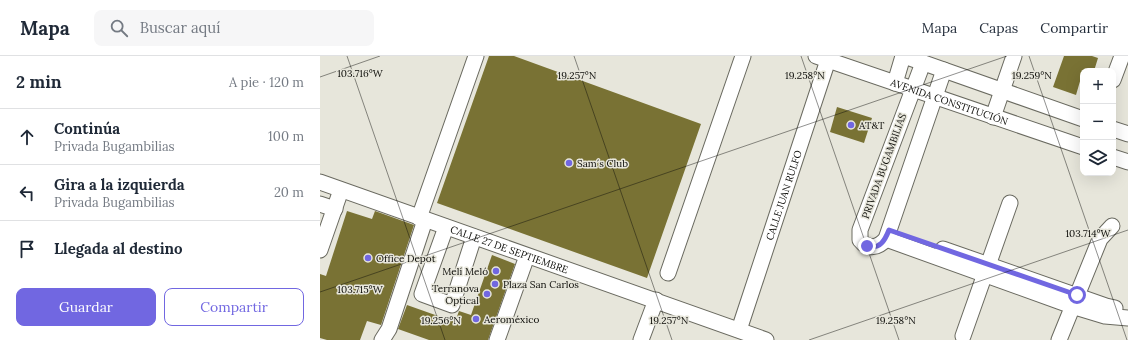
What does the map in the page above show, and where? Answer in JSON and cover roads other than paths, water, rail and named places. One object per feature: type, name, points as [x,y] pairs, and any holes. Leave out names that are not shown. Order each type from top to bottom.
[{"type":"street","points":[[382,340],[389,329],[422,219],[476,56]]},
{"type":"street","points":[[668,273],[743,56]]},
{"type":"street","points":[[895,83],[903,56],[1080,118]]},
{"type":"street","points":[[993,117],[1014,56]]},
{"type":"street","points":[[1116,72],[1122,56]]},
{"type":"street","name":"AVENIDA CONSTITUCIÓN","points":[[822,58],[1080,146]]},
{"type":"street","name":"CALLE JUAN RULFO","points":[[739,330],[822,58]]},
{"type":"street","name":"PRIVADA BUGAMBILIAS","points":[[887,234],[880,245],[874,247],[867,246],[860,240],[860,230],[923,63]]},
{"type":"street","points":[[944,70],[887,234],[1074,301],[1105,316],[1128,318]]},
{"type":"street","points":[[1116,130],[1128,134]]},
{"type":"street","points":[[1116,158],[1128,162]]},
{"type":"street","name":"CALLE 27 DE SEPTIEMBRE","points":[[320,182],[766,340]]},
{"type":"street","points":[[320,250],[342,190]]},
{"type":"street","points":[[963,336],[1010,203]]},
{"type":"street","points":[[320,204],[334,209]]},
{"type":"street","points":[[1059,340],[1100,239],[1112,226]]},
{"type":"street","points":[[446,227],[422,294],[452,305],[474,237]]},
{"type":"street","points":[[497,340],[527,256]]},
{"type":"street","points":[[641,340],[656,300]]},
{"type":"street","points":[[1074,301],[1128,309]]},
{"type":"place","name":"AT&T","points":[[851,125]]},
{"type":"place","name":"Sam´s Club","points":[[569,163]]},
{"type":"place","name":"Office Depot","points":[[368,258]]},
{"type":"place","name":"Melí Meló","points":[[496,271]]},
{"type":"place","name":"Plaza San Carlos","points":[[495,284]]},
{"type":"place","name":"Terranova Optical","points":[[487,294]]},
{"type":"place","name":"Aeroméxico","points":[[476,319]]}]
